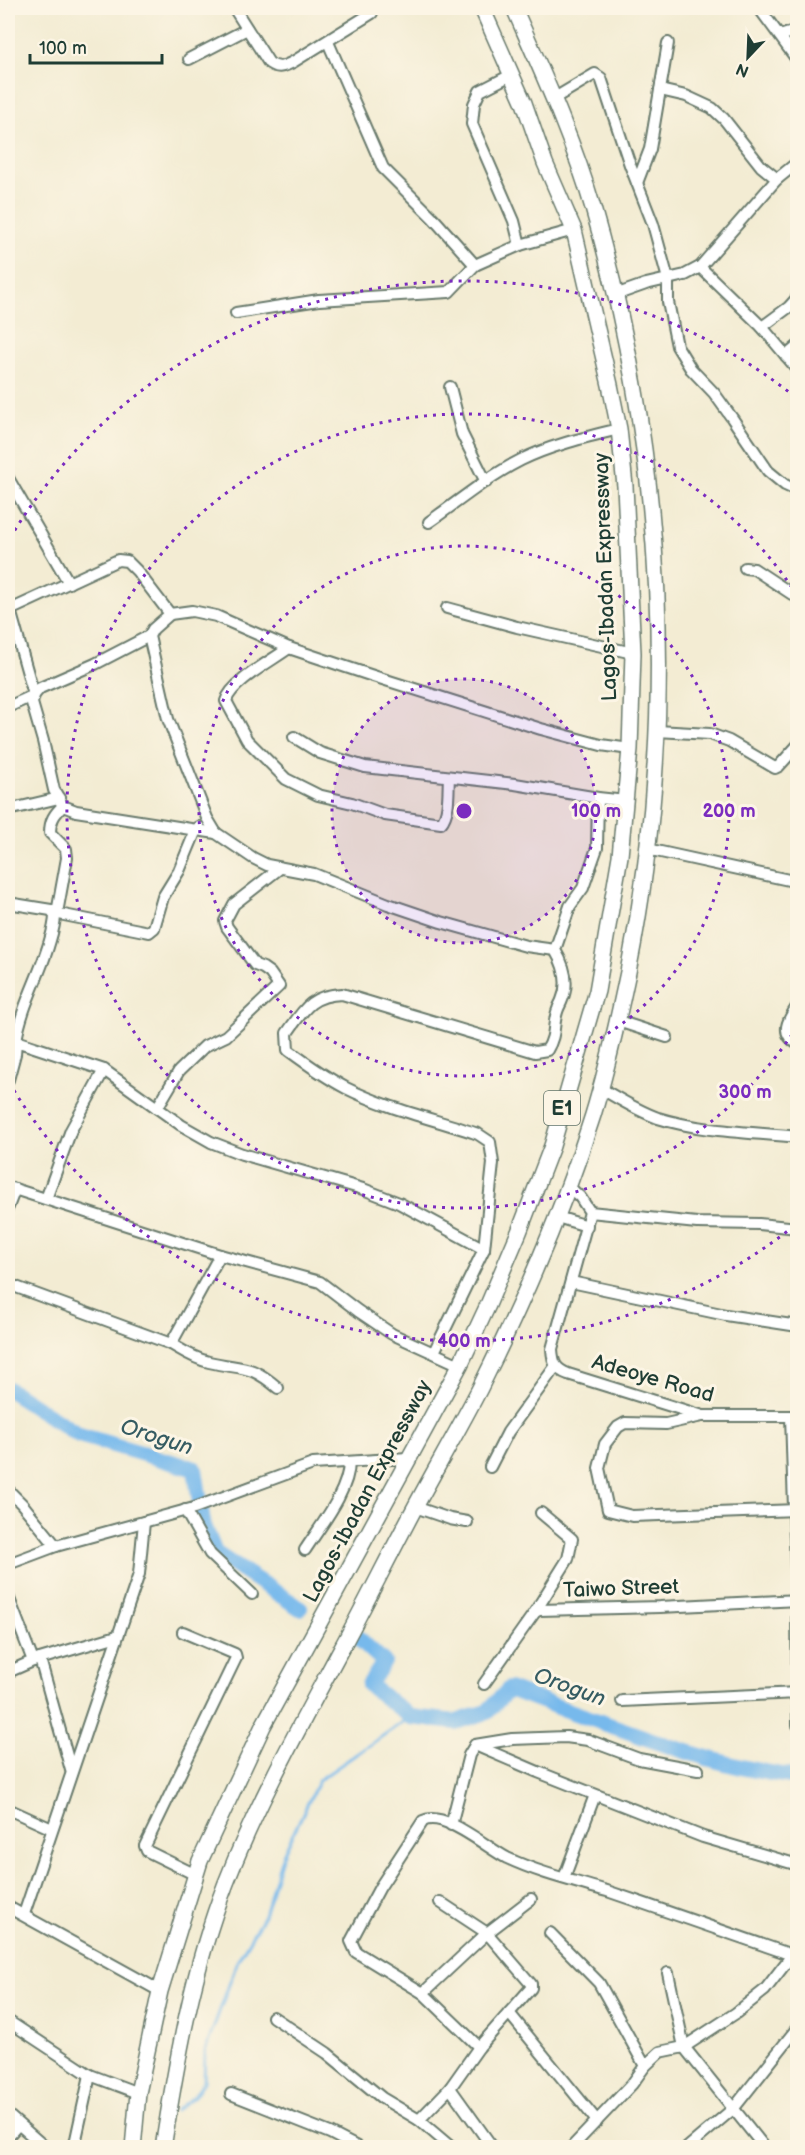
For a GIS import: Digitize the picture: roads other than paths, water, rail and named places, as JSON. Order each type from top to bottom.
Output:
[{"type":"highway","name":"Lagos-Ibadan Expressway","points":[[133,2148],[138,2093],[159,1991],[200,1861],[262,1726],[460,1365],[515,1243],[552,1146],[597,991],[621,856],[630,749],[633,653],[626,494],[619,429],[574,230],[482,8]]},
{"type":"highway","name":"Lagos-Ibadan Expressway","points":[[163,2148],[190,1995],[224,1888],[265,1792],[476,1396],[516,1314],[569,1186],[600,1088],[618,1021],[637,928],[651,821],[657,730],[660,628],[654,532],[628,348],[592,206],[570,139],[514,8]]},
{"type":"street","points":[[234,8],[269,63],[276,68],[328,42],[372,13]]},
{"type":"street","points":[[759,8],[798,61]]},
{"type":"street","points":[[189,59],[247,29]]},
{"type":"street","points":[[780,36],[798,30]]},
{"type":"street","points":[[328,42],[383,168],[433,218],[475,265]]},
{"type":"street","points":[[637,183],[650,149],[668,43]]},
{"type":"street","points":[[553,99],[595,74],[601,78],[653,224],[668,279],[668,302],[677,346],[691,369],[714,393],[768,471],[784,485],[798,491]]},
{"type":"street","points":[[511,75],[480,91],[474,104],[472,124],[513,221],[520,245]]},
{"type":"street","points":[[660,90],[686,96],[712,108],[724,119],[761,166],[777,179]]},
{"type":"street","points":[[615,295],[646,284],[685,275],[700,267],[777,179],[798,162]]},
{"type":"street","points":[[236,313],[318,300],[449,292],[475,265],[520,245],[574,230]]},
{"type":"street","points":[[700,267],[762,327],[798,370]]},
{"type":"street","points":[[762,327],[789,307],[798,297]]},
{"type":"street","points":[[786,356],[798,346]]},
{"type":"street","points":[[450,387],[462,434],[486,482]]},
{"type":"street","points":[[429,522],[522,460],[580,439],[619,429]]},
{"type":"street","points":[[8,478],[69,583]]},
{"type":"street","points":[[61,802],[54,790],[32,703],[34,695],[9,611],[118,560],[127,561],[137,571],[170,614]]},
{"type":"street","points":[[745,568],[754,569],[798,598]]},
{"type":"street","points":[[447,608],[517,627],[633,653]]},
{"type":"street","points":[[8,707],[34,695],[40,688],[95,664],[149,636],[153,628],[170,614],[192,611],[216,616],[290,648],[541,729],[601,745],[630,749]]},
{"type":"street","points":[[149,636],[168,719],[207,818],[216,833],[267,865],[314,874],[388,904],[441,922],[526,946],[555,950]]},
{"type":"street","points":[[290,648],[234,687],[228,693],[226,701],[247,740],[286,778],[318,795],[352,803],[385,815],[441,823],[446,813],[448,777]]},
{"type":"street","points":[[657,730],[710,734],[729,741],[775,768],[798,745]]},
{"type":"street","points":[[294,737],[320,753],[365,767],[515,784],[626,801]]},
{"type":"street","points":[[434,1352],[484,1249],[493,1163],[490,1143],[478,1134],[387,1105],[347,1088],[317,1071],[288,1050],[287,1033],[312,1002],[327,995],[342,994],[535,1052],[547,1050],[554,1039],[558,1009],[565,993],[567,980],[563,964],[555,950],[570,906],[583,888],[597,848],[598,798]]},
{"type":"street","points":[[8,1080],[15,1054],[20,1018],[40,972],[55,921],[67,858],[66,849],[50,833],[50,825],[61,802]]},
{"type":"street","points":[[8,810],[61,802],[86,813],[216,833]]},
{"type":"street","points":[[8,903],[149,932],[154,928],[163,897],[179,871],[196,830],[207,818]]},
{"type":"street","points":[[647,849],[798,882]]},
{"type":"street","points":[[158,1108],[179,1071],[205,1046],[226,1036],[279,986],[270,973],[255,966],[225,921],[234,904],[280,868]]},
{"type":"street","points":[[798,1005],[790,1016],[787,1030],[790,1040],[798,1044]]},
{"type":"street","points":[[618,1021],[667,1037]]},
{"type":"street","points":[[16,1041],[104,1070],[181,1125],[211,1142],[242,1154],[372,1192],[399,1203],[484,1249]]},
{"type":"street","points":[[46,1199],[71,1130],[104,1070]]},
{"type":"street","points":[[600,1088],[638,1110],[677,1123],[716,1130],[798,1137]]},
{"type":"street","points":[[490,1467],[508,1432],[555,1367],[552,1360],[552,1349],[590,1212],[569,1186]]},
{"type":"street","points":[[8,1207],[11,1188],[220,1255],[320,1282],[392,1334],[460,1365]]},
{"type":"street","points":[[590,1212],[798,1228]]},
{"type":"street","points":[[557,1217],[587,1226]]},
{"type":"street","points":[[171,1344],[220,1255]]},
{"type":"street","points":[[571,1282],[726,1315],[798,1326]]},
{"type":"street","points":[[8,1284],[171,1344],[195,1358],[254,1370],[278,1388]]},
{"type":"street","name":"Adeoye Road","points":[[555,1367],[568,1374],[703,1416],[794,1416]]},
{"type":"street","points":[[703,1416],[680,1423],[625,1423],[618,1427],[605,1444],[598,1468],[608,1510],[632,1516],[795,1510]]},
{"type":"street","points":[[794,1416],[798,1725]]},
{"type":"street","points":[[8,1564],[56,1546],[189,1509],[313,1464],[408,1458]]},
{"type":"street","points":[[305,1550],[343,1489],[349,1472],[349,1462]]},
{"type":"street","points":[[8,1490],[56,1546]]},
{"type":"street","points":[[415,1507],[450,1519],[467,1522]]},
{"type":"street","points":[[189,1509],[210,1554],[252,1594]]},
{"type":"street","points":[[535,1612],[568,1559],[572,1539],[541,1513]]},
{"type":"street","points":[[24,1914],[139,1574],[144,1522]]},
{"type":"street","points":[[8,1596],[36,1660],[72,1770]]},
{"type":"street","name":"Taiwo Street","points":[[484,1684],[535,1612],[797,1600]]},
{"type":"street","points":[[183,1632],[226,1649],[235,1654],[236,1658],[145,1846],[147,1851],[196,1875]]},
{"type":"street","points":[[8,1672],[36,1660],[117,1636]]},
{"type":"street","points":[[622,1701],[797,1693]]},
{"type":"street","points":[[451,1825],[469,1755],[475,1745],[512,1739],[566,1737],[588,1740],[639,1759],[698,1770]]},
{"type":"street","points":[[475,1745],[703,1837],[798,1865]]},
{"type":"street","points":[[564,1878],[596,1795]]},
{"type":"street","points":[[8,1809],[52,1829]]},
{"type":"street","points":[[479,2047],[423,1993],[356,1952],[351,1941],[380,1887],[423,1821],[429,1818],[451,1825],[504,1857],[534,1870],[795,1951],[765,1990],[736,2013],[684,2048],[660,2052],[572,2148]]},
{"type":"street","points":[[423,1993],[488,1933],[531,1899]]},
{"type":"street","points":[[420,2120],[450,2088],[479,2047],[528,1992],[531,1984],[488,1933],[440,1902]]},
{"type":"street","points":[[8,1907],[159,1991]]},
{"type":"street","points":[[550,1933],[599,1983],[645,2066]]},
{"type":"street","points":[[668,1973],[684,2048],[765,2148]]},
{"type":"street","points":[[509,2013],[597,2121]]},
{"type":"street","points":[[273,2017],[327,2053],[382,2098],[420,2120],[452,2148]]},
{"type":"street","points":[[8,2021],[90,2075],[138,2093]]},
{"type":"street","points":[[687,2148],[734,2108],[798,2027]]},
{"type":"street","points":[[74,2148],[90,2075]]},
{"type":"street","points":[[450,2088],[493,2148]]},
{"type":"street","points":[[231,2094],[330,2133],[359,2148]]},
{"type":"street","points":[[8,2115],[46,2148]]},
{"type":"street","points":[[8,2136],[18,2125]]},
{"type":"street","points":[[480,2148],[482,2131]]},
{"type":"waterway","name":"Orogun","points":[[8,1389],[79,1435],[195,1469],[203,1523],[215,1553],[300,1608]]},
{"type":"waterway","name":"Orogun","points":[[357,1637],[384,1662],[369,1685],[410,1717],[456,1722],[487,1712],[509,1689],[708,1758],[752,1770],[798,1777]]},
{"type":"waterway","points":[[175,2111],[194,2096],[204,2082],[205,2051],[238,1960],[264,1915],[282,1857],[319,1780],[410,1717]]}]
